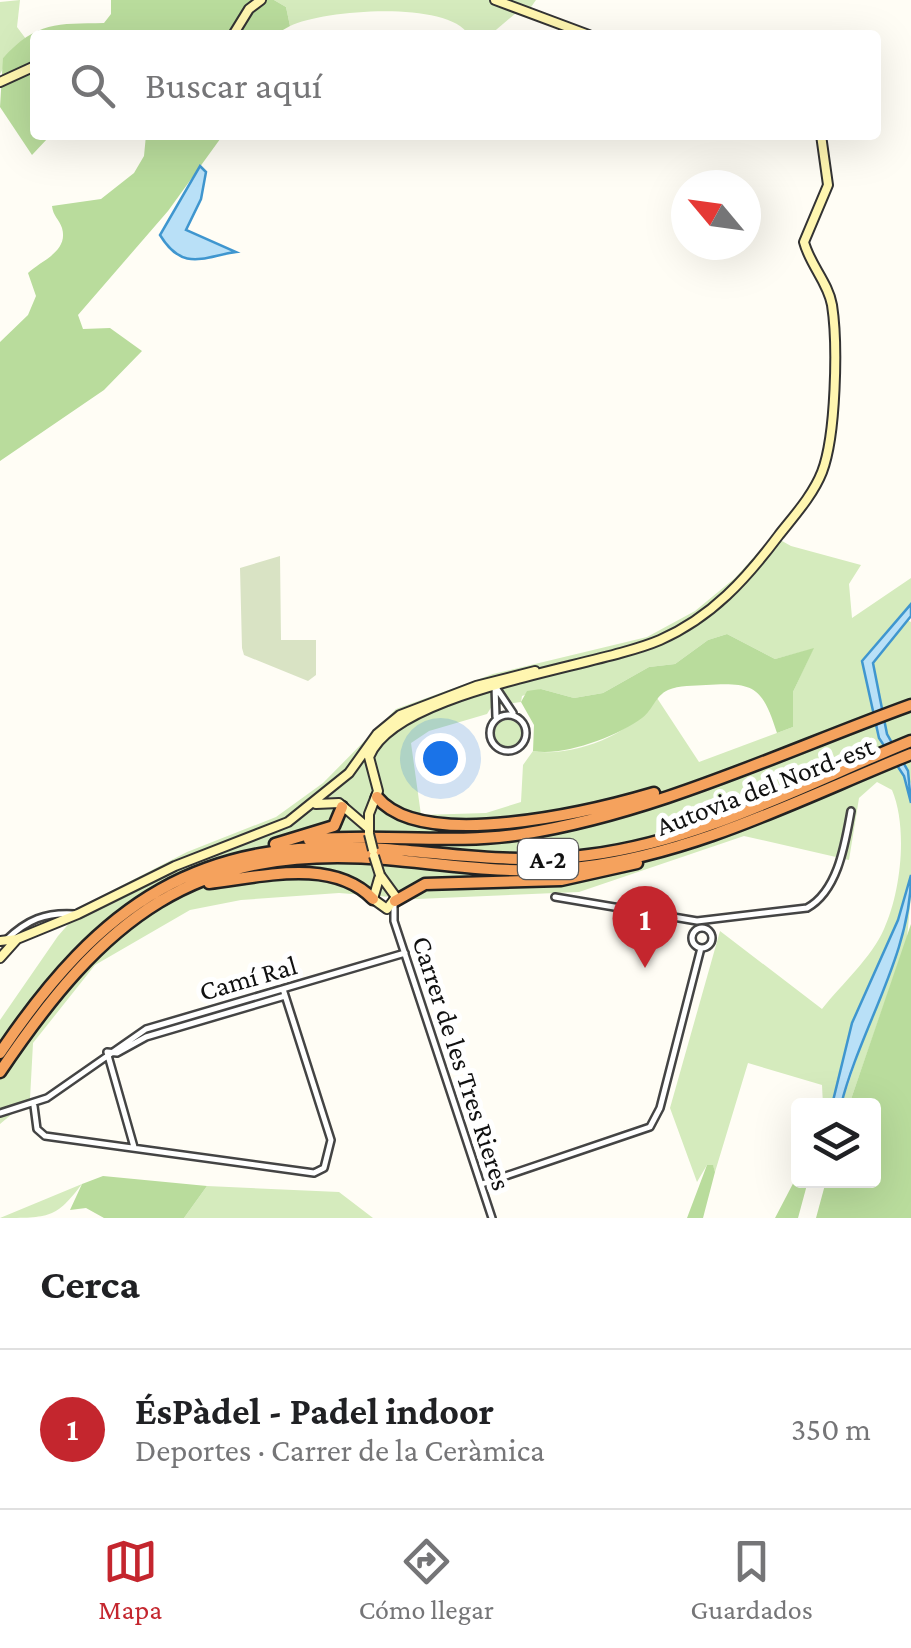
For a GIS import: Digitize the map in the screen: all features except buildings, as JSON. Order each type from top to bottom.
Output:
[{"type":"highway","points":[[280,848],[332,838],[485,838],[560,827],[650,801],[911,705]]},
{"type":"highway","name":"Autovia del Nord-est","points":[[0,1072],[44,1007],[89,955],[146,910],[224,872],[306,857],[388,860],[516,873],[600,865],[686,845],[911,741]]},
{"type":"highway","name":"Autovia del Nord-est","points":[[0,1053],[53,978],[119,916],[182,878],[265,850],[370,848],[522,862],[585,856],[672,836],[911,754]]},
{"type":"highway","points":[[374,802],[392,812],[427,822],[537,818],[634,798],[770,756]]},
{"type":"highway","points":[[265,850],[334,826],[344,807]]},
{"type":"highway","points":[[395,902],[425,884],[560,880],[616,870],[686,845]]},
{"type":"highway","points":[[203,882],[268,874],[332,876],[375,894]]},
{"type":"main road","points":[[236,30],[243,16],[261,0]]},
{"type":"main road","points":[[495,0],[576,30]]},
{"type":"main road","points":[[0,82],[30,68]]},
{"type":"main road","points":[[3,940],[17,939],[78,914],[175,866],[288,822],[349,773],[377,734],[400,715],[478,688],[659,640],[714,608],[760,560],[820,477],[827,444],[832,311],[804,242],[828,185],[822,140]]},
{"type":"main road","points":[[380,875],[375,894],[383,909],[395,902],[380,875],[368,831],[374,802],[370,753],[394,726],[478,688],[494,691],[510,679]]},
{"type":"main road","points":[[349,773],[358,771],[372,778]]},
{"type":"main road","points":[[339,781],[344,807]]},
{"type":"main road","points":[[310,806],[327,800],[344,807],[368,831]]},
{"type":"main road","points":[[344,807],[374,802]]},
{"type":"main road","points":[[375,894],[390,888]]},
{"type":"main road","points":[[0,958],[17,939]]},
{"type":"street","points":[[502,694],[510,679]]},
{"type":"street","points":[[494,691],[502,694],[523,722],[525,738],[508,751],[496,747],[490,737],[496,718],[494,691]]},
{"type":"street","points":[[496,718],[514,715]]},
{"type":"street","points":[[554,898],[690,920],[812,906],[844,853],[850,812]]},
{"type":"street","name":"Carrer de les Tres Rieres","points":[[395,902],[394,921],[404,954],[492,1218]]},
{"type":"street","name":"Carrer de les Tres Rieres","points":[[383,909],[394,921]]},
{"type":"street","points":[[3,940],[22,922],[55,913],[78,914]]},
{"type":"street","points":[[482,1184],[650,1127],[660,1108],[701,948],[712,939],[703,928],[692,936],[701,948]]},
{"type":"street","name":"Camí Ral","points":[[0,1113],[34,1106],[107,1052],[146,1029],[404,954]]},
{"type":"street","points":[[34,1106],[40,1134],[298,1174],[324,1168],[331,1140],[284,992]]},
{"type":"street","points":[[107,1052],[134,1148]]},
{"type":"green space","points":[[20,0],[17,27],[26,39],[3,58],[6,63],[0,74],[0,2]]},
{"type":"green space","points":[[111,0],[274,0],[286,7],[290,26],[283,30],[41,30],[104,23],[111,14]]},
{"type":"green space","points":[[274,0],[536,0],[524,17],[516,13],[496,30],[463,30],[437,17],[384,11],[329,16],[290,26],[286,7]]},
{"type":"green space","points":[[30,35],[30,140],[46,140],[32,155],[0,107],[3,58]]},
{"type":"green space","points":[[146,140],[219,140],[168,211],[78,315],[83,329],[110,328],[142,351],[104,390],[0,461],[0,342],[28,315],[36,296],[28,273],[61,243],[62,228],[52,206],[101,199],[134,173],[144,156]]},
{"type":"green space","points":[[773,536],[791,546],[861,565],[849,584],[852,618],[911,578],[911,604],[862,661],[879,738],[904,776],[911,803],[911,877],[898,920],[852,1023],[834,1098],[823,1098],[822,1085],[748,1063],[715,1172],[713,1166],[707,1165],[697,1182],[670,1108],[720,931],[822,1009],[879,939],[895,897],[901,841],[892,790],[877,782],[859,798],[849,860],[744,836],[579,892],[417,899],[339,893],[241,900],[190,910],[95,965],[33,1043],[30,1099],[0,1124],[0,1020],[58,936],[86,904],[187,852],[276,817],[323,783],[396,709],[493,674],[647,637],[695,611],[735,578]],"holes":[[[727,634],[775,659],[813,649],[793,692],[793,727],[699,762],[657,698],[634,722],[602,740],[567,751],[533,751],[523,765],[521,802],[486,813],[421,815],[411,743],[429,731],[487,714],[492,706],[521,702],[522,696],[541,689],[574,698],[603,693],[649,667],[675,664],[708,640]]]},
{"type":"green space","points":[[280,556],[281,640],[316,640],[316,675],[308,681],[244,655],[242,648],[240,568]]},
{"type":"green space","points":[[907,620],[911,622],[911,784],[887,734],[873,663]]},
{"type":"green space","points":[[727,634],[775,659],[814,648],[793,692],[793,727],[777,733],[761,697],[746,687],[687,686],[664,693],[642,718],[605,738],[559,751],[533,751],[534,725],[521,702],[527,691],[541,689],[574,698],[603,693],[649,667],[675,664],[708,640]]},
{"type":"green space","points":[[508,720],[518,724],[522,734],[518,744],[508,748],[498,744],[494,734],[498,724]]},
{"type":"green space","points":[[911,896],[907,938],[851,1098],[844,1098]]},
{"type":"green space","points":[[911,924],[911,1218],[816,1218],[824,1188],[881,1188],[881,1098],[851,1098]]},
{"type":"green space","points":[[707,1165],[713,1165],[715,1172],[703,1218],[687,1218]]},
{"type":"green space","points":[[103,1176],[207,1186],[184,1218],[104,1218],[86,1208],[70,1210],[82,1184]]},
{"type":"green space","points":[[82,1184],[50,1214],[0,1218]]},
{"type":"green space","points":[[207,1186],[339,1192],[373,1218],[184,1218]]},
{"type":"green space","points":[[791,1187],[806,1188],[798,1218],[775,1218]]},
{"type":"water","points":[[200,166],[206,172],[201,199],[186,230],[236,252],[186,258],[169,247],[160,235]]},
{"type":"water","points":[[911,604],[911,616],[873,663],[887,734],[908,771],[911,803],[904,776],[879,738],[862,661]]},
{"type":"water","points":[[911,875],[909,904],[894,962],[843,1098],[834,1098],[852,1023],[898,920]]},
{"type":"place","name":"ÉsPàdel - Padel indoor","points":[[645,968]]}]
